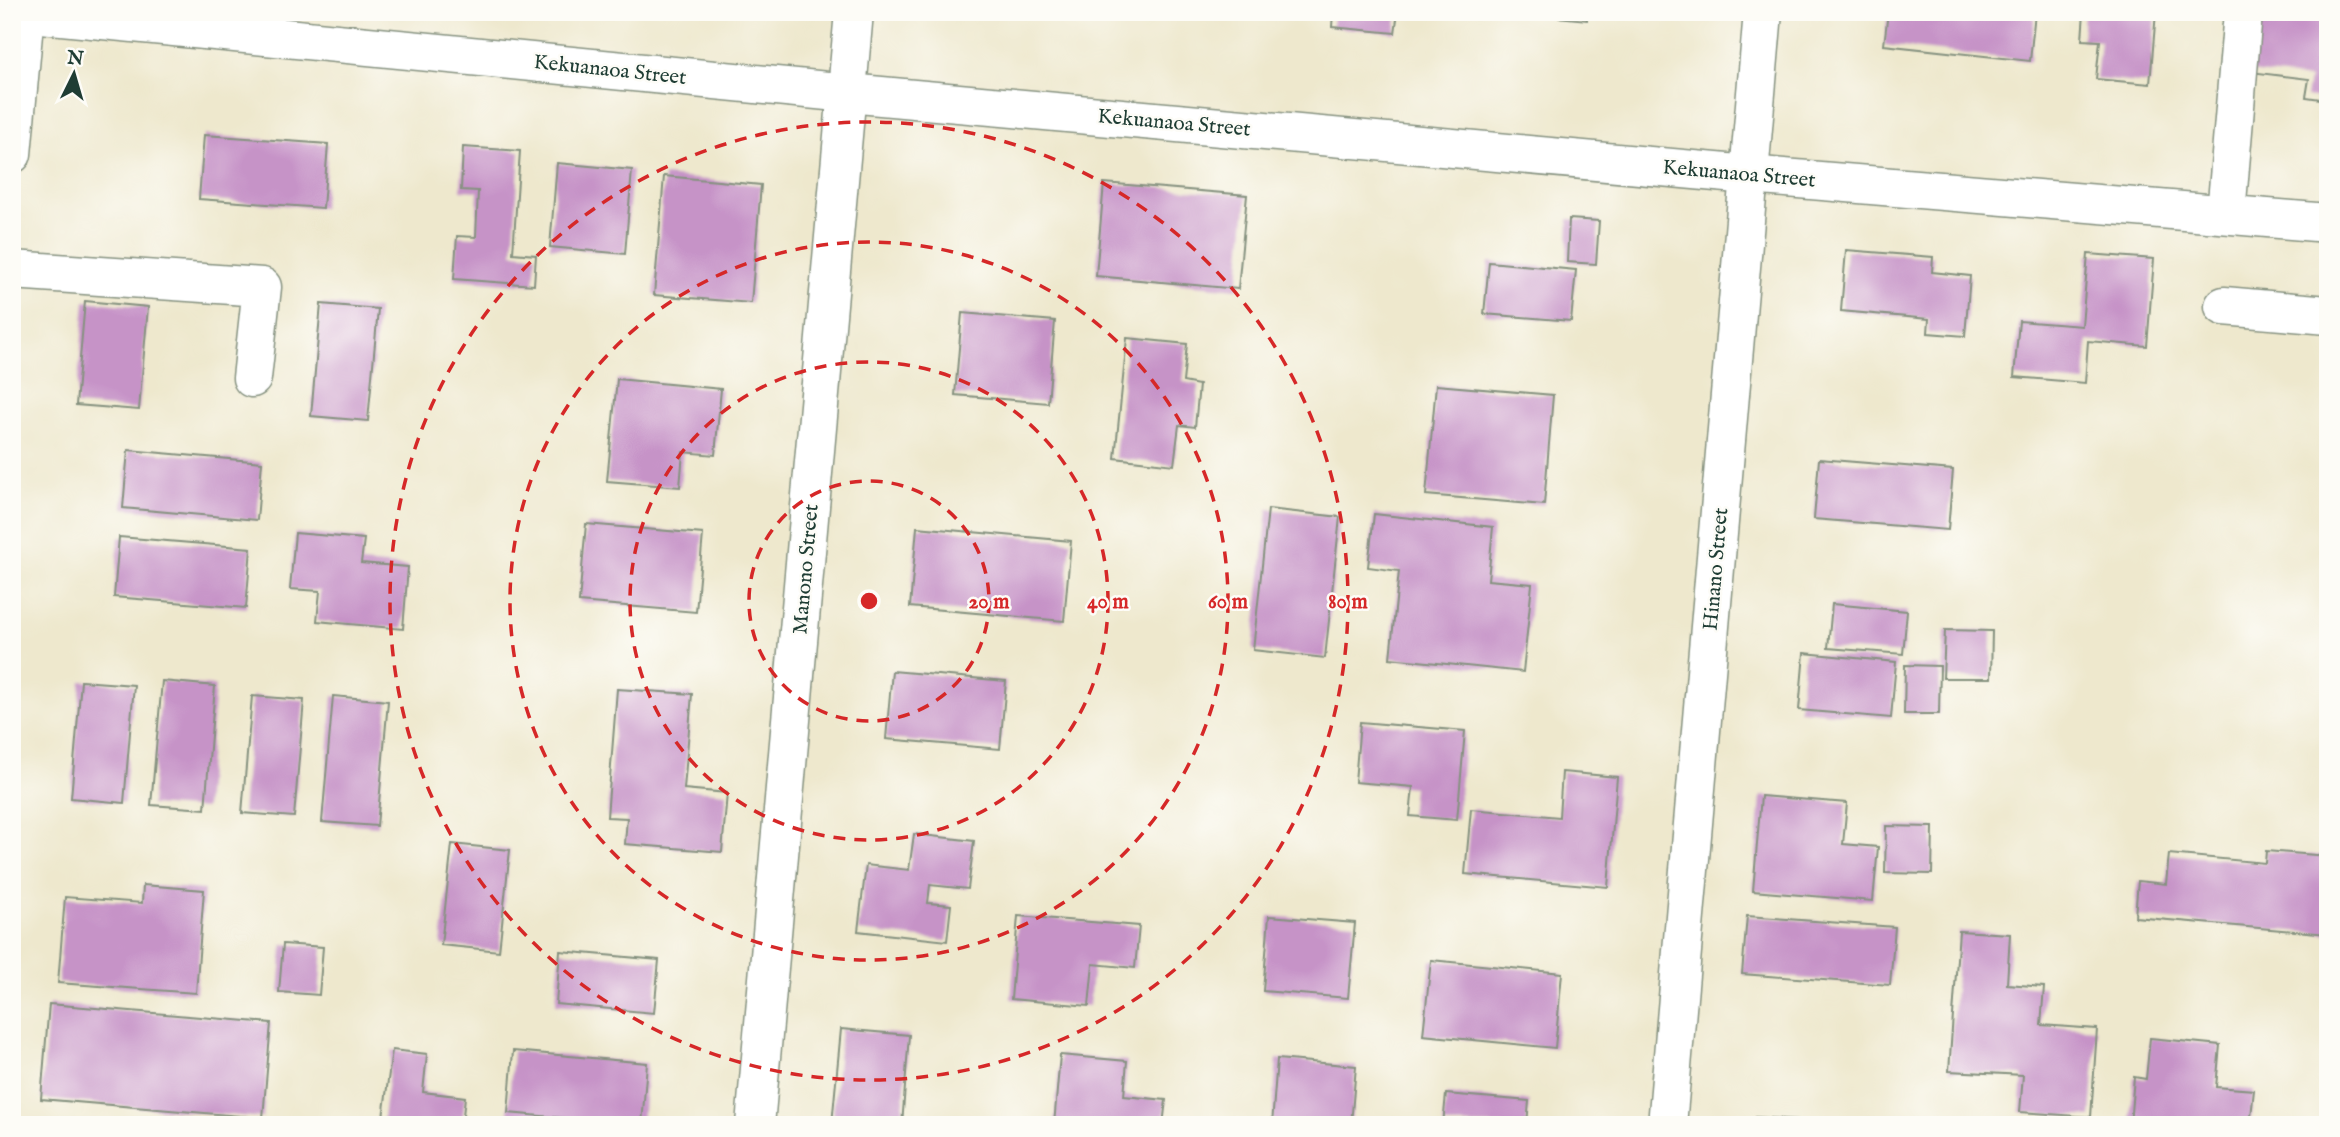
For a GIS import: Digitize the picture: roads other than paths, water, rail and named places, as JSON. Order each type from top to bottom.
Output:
[{"type":"street","name":"Kekuanaoa Street","points":[[24,12],[848,93],[1749,175],[2328,223]]},
{"type":"street","points":[[12,154],[24,12]]},
{"type":"street","name":"Manono Street","points":[[755,1125],[854,12]]},
{"type":"street","name":"Hinano Street","points":[[1667,1125],[1763,12]]},
{"type":"street","points":[[2226,214],[2243,12]]},
{"type":"street","points":[[12,270],[262,287],[252,378]]},
{"type":"street","points":[[2224,306],[2328,315]]}]
